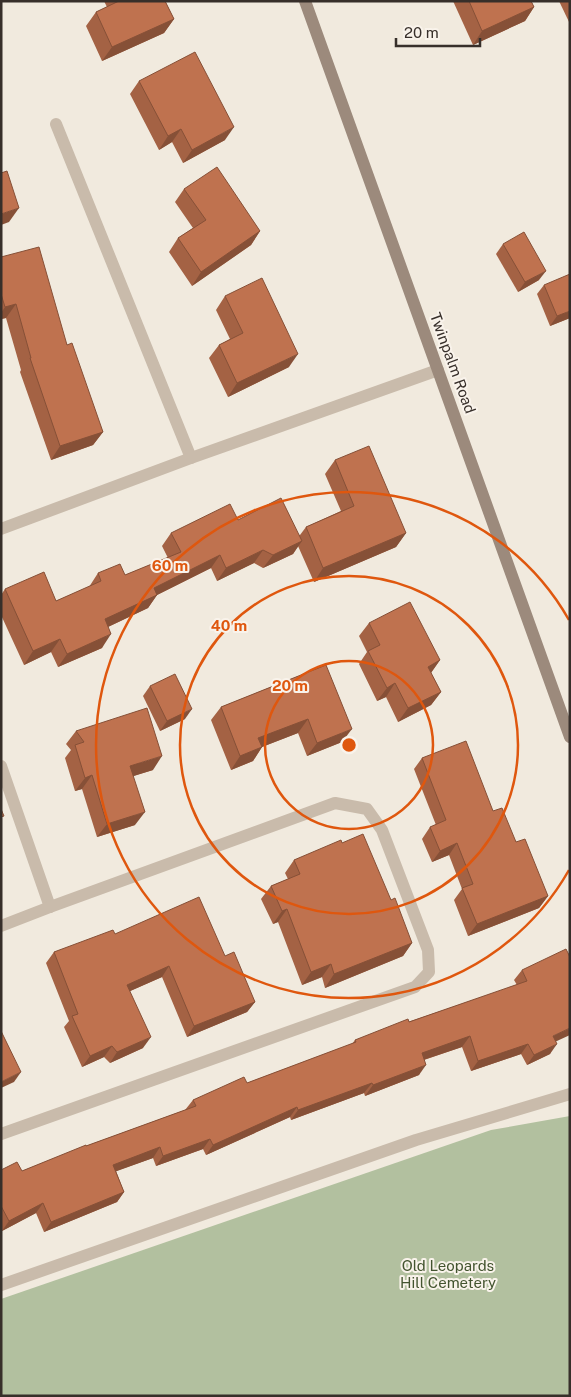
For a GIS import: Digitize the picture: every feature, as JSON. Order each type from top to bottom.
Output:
[{"type":"main road","name":"Twinpalm Road","points":[[305,1],[570,737]]},
{"type":"street","points":[[56,124],[191,458]]},
{"type":"street","points":[[1,529],[191,458],[438,370]]},
{"type":"street","points":[[1,766],[50,906]]},
{"type":"street","points":[[1,926],[50,906],[335,803],[368,809],[382,830],[428,950],[429,972],[415,987],[1,1134]]},
{"type":"street","points":[[1,1284],[416,1140],[570,1094]]},
{"type":"green space","name":"Old Leopards Hill Cemetery","points":[[570,1116],[570,1396],[1,1396],[1,1299],[491,1130]]},
{"type":"building","points":[[119,1],[165,1],[174,19],[112,47],[96,12]]},
{"type":"building","points":[[469,1],[531,1],[534,7],[482,31]]},
{"type":"building","points":[[195,52],[234,127],[192,150],[181,129],[168,136],[139,81]]},
{"type":"building","points":[[217,167],[260,231],[201,272],[178,238],[206,220],[184,189]]},
{"type":"building","points":[[7,171],[19,208],[1,214],[1,173]]},
{"type":"building","points":[[524,232],[546,271],[525,282],[503,244]]},
{"type":"building","points":[[39,247],[67,345],[72,343],[103,432],[60,446],[30,358],[16,304],[5,307],[1,294],[1,257]]},
{"type":"building","points":[[570,274],[570,311],[557,316],[544,285]]},
{"type":"building","points":[[262,278],[298,354],[237,383],[219,345],[243,333],[225,296]]},
{"type":"building","points":[[369,446],[406,533],[323,568],[306,527],[354,506],[335,460]]},
{"type":"building","points":[[281,498],[302,541],[273,555],[263,550],[226,568],[220,555],[154,588],[157,595],[105,619],[111,634],[67,654],[60,639],[33,651],[5,589],[44,572],[56,601],[101,581],[98,573],[120,564],[125,575],[181,552],[171,533],[230,504],[238,520]]},
{"type":"building","points":[[410,602],[440,660],[428,667],[441,692],[408,708],[395,683],[387,688],[368,651],[380,645],[369,623]]},
{"type":"building","points":[[326,665],[352,729],[317,743],[308,719],[258,738],[262,747],[240,756],[221,707]]},
{"type":"building","points":[[175,674],[192,709],[167,721],[150,686]]},
{"type":"building","points":[[147,708],[162,756],[130,766],[145,812],[107,824],[92,775],[85,778],[75,745],[84,742],[76,731]]},
{"type":"building","points":[[466,741],[493,811],[502,808],[516,842],[525,839],[548,896],[477,924],[462,888],[473,884],[457,843],[440,851],[430,827],[446,820],[422,758]]},
{"type":"building","points":[[363,834],[391,900],[395,898],[412,943],[334,974],[331,964],[311,972],[287,909],[282,911],[271,886],[300,874],[294,860],[341,840],[342,843]]},
{"type":"building","points":[[199,897],[225,956],[234,952],[255,1002],[194,1026],[169,966],[127,985],[151,1037],[117,1052],[112,1046],[90,1056],[72,1016],[78,1014],[54,952],[113,930],[115,934]]},
{"type":"building","points":[[566,949],[570,957],[570,1028],[553,1036],[557,1044],[534,1055],[528,1044],[478,1061],[470,1036],[422,1053],[426,1065],[298,1110],[297,1107],[213,1145],[210,1139],[163,1156],[160,1147],[113,1165],[124,1192],[51,1222],[43,1203],[9,1221],[1,1206],[1,1170],[17,1162],[22,1171],[86,1145],[196,1106],[193,1100],[244,1077],[247,1083],[356,1042],[355,1040],[408,1019],[409,1022],[527,981],[522,970]]},
{"type":"building","points":[[1,1031],[21,1072],[1,1082]]}]
